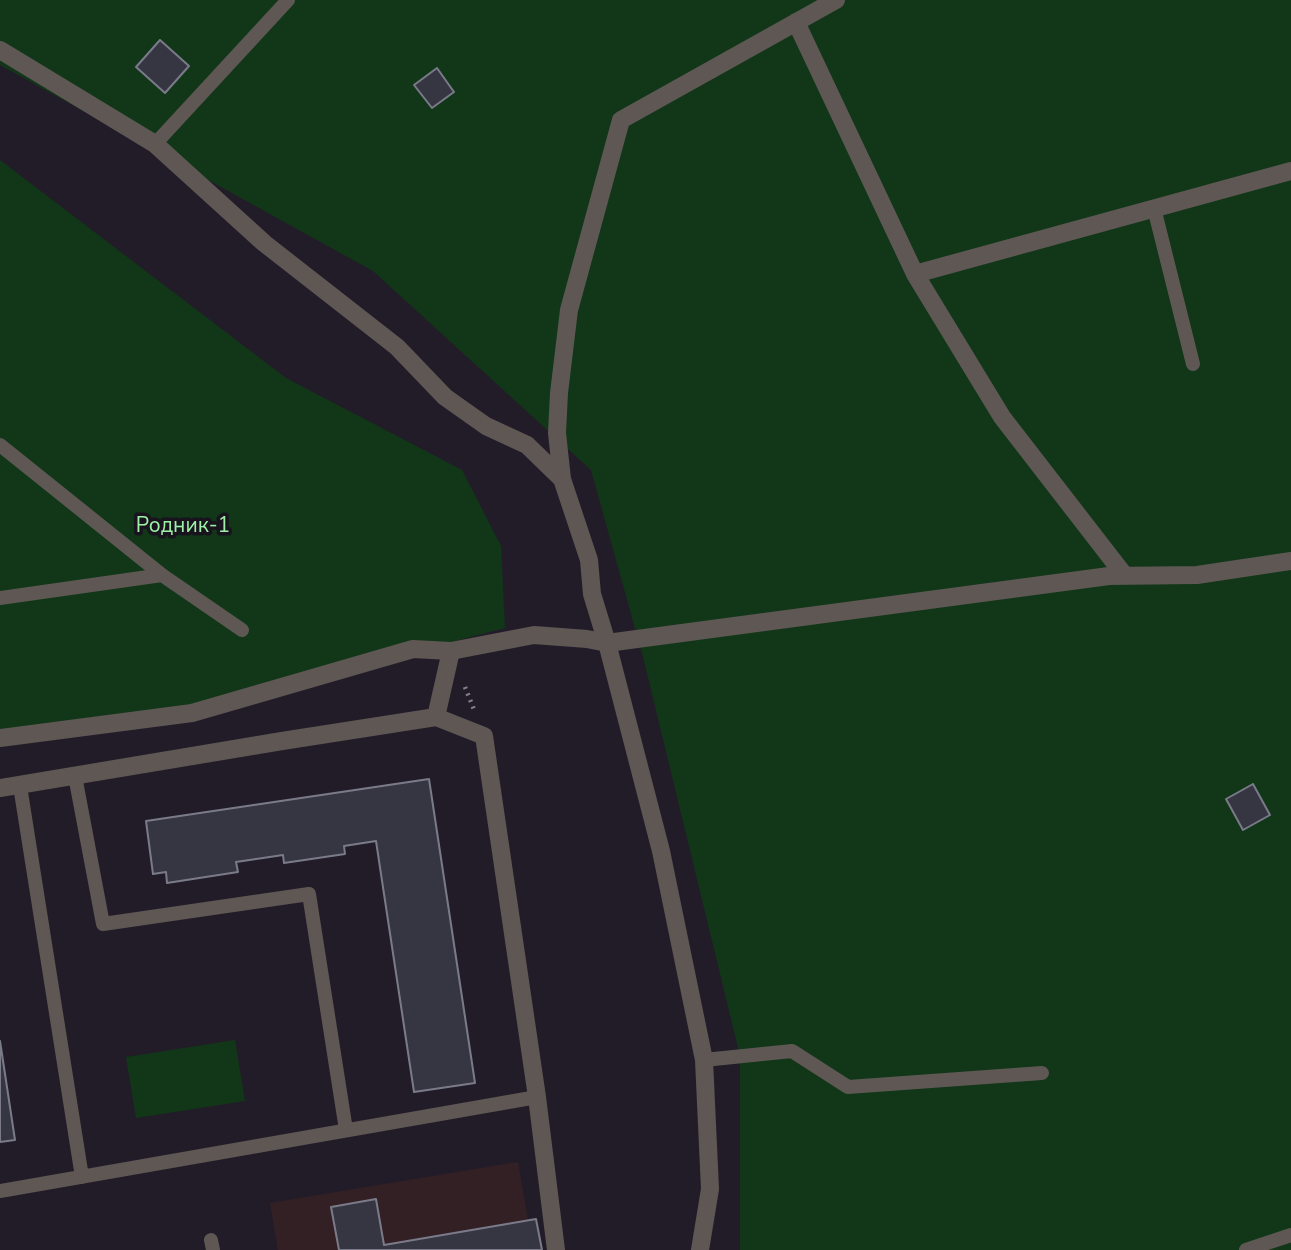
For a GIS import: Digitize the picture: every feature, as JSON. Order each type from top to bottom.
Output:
[{"type":"street","points":[[700,1250],[710,1189],[704,1060],[661,851],[592,594],[589,560],[562,479],[557,433],[559,393],[569,310],[621,120],[836,0]]},
{"type":"street","points":[[796,22],[915,274],[1002,417],[1125,576]]},
{"type":"street","points":[[0,50],[155,144],[264,243],[397,347],[445,397],[486,426],[527,446],[562,479]]},
{"type":"street","points":[[915,274],[1291,171]]},
{"type":"street","points":[[0,738],[192,713],[413,649],[451,651],[534,635],[607,643],[1109,576],[1197,575],[1291,561]]},
{"type":"street","points":[[436,717],[451,651]]},
{"type":"street","points":[[0,788],[436,717],[484,736],[537,1097],[556,1250]]},
{"type":"lane","points":[[155,144],[288,0]]},
{"type":"lane","points":[[1154,208],[1193,364]]},
{"type":"lane","points":[[0,444],[163,575],[242,630]]},
{"type":"lane","points":[[0,598],[163,575]]},
{"type":"lane","points":[[75,776],[103,924],[309,894],[346,1130]]},
{"type":"lane","points":[[20,786],[82,1177]]},
{"type":"lane","points":[[704,1060],[792,1051],[848,1087],[1042,1073]]},
{"type":"lane","points":[[0,1191],[537,1097]]},
{"type":"lane","points":[[1246,1250],[1291,1235]]},
{"type":"path","points":[[464,685],[484,736]]},
{"type":"shaded area","points":[[518,1162],[533,1250],[278,1250],[270,1203]]},
{"type":"green space","points":[[0,0],[1291,0],[1291,1250],[740,1250],[740,1056],[644,661],[591,470],[373,271],[0,65]]},
{"type":"green space","name":"Родник-1","points":[[0,160],[286,378],[462,470],[501,546],[505,628],[332,673],[133,730],[0,737]]},
{"type":"green space","points":[[235,1040],[245,1101],[136,1118],[126,1057]]},
{"type":"building","points":[[160,40],[189,66],[165,93],[136,67]]},
{"type":"building","points":[[437,68],[454,92],[432,108],[414,85]]},
{"type":"building","points":[[429,779],[475,1083],[414,1092],[376,841],[344,846],[345,854],[284,863],[283,855],[236,862],[238,872],[167,883],[166,872],[153,874],[146,821]]},
{"type":"building","points":[[1253,784],[1270,815],[1243,830],[1226,799]]},
{"type":"building","points":[[0,1041],[15,1140],[0,1142]]},
{"type":"building","points":[[376,1199],[384,1245],[536,1219],[542,1250],[339,1250],[331,1207]]}]
